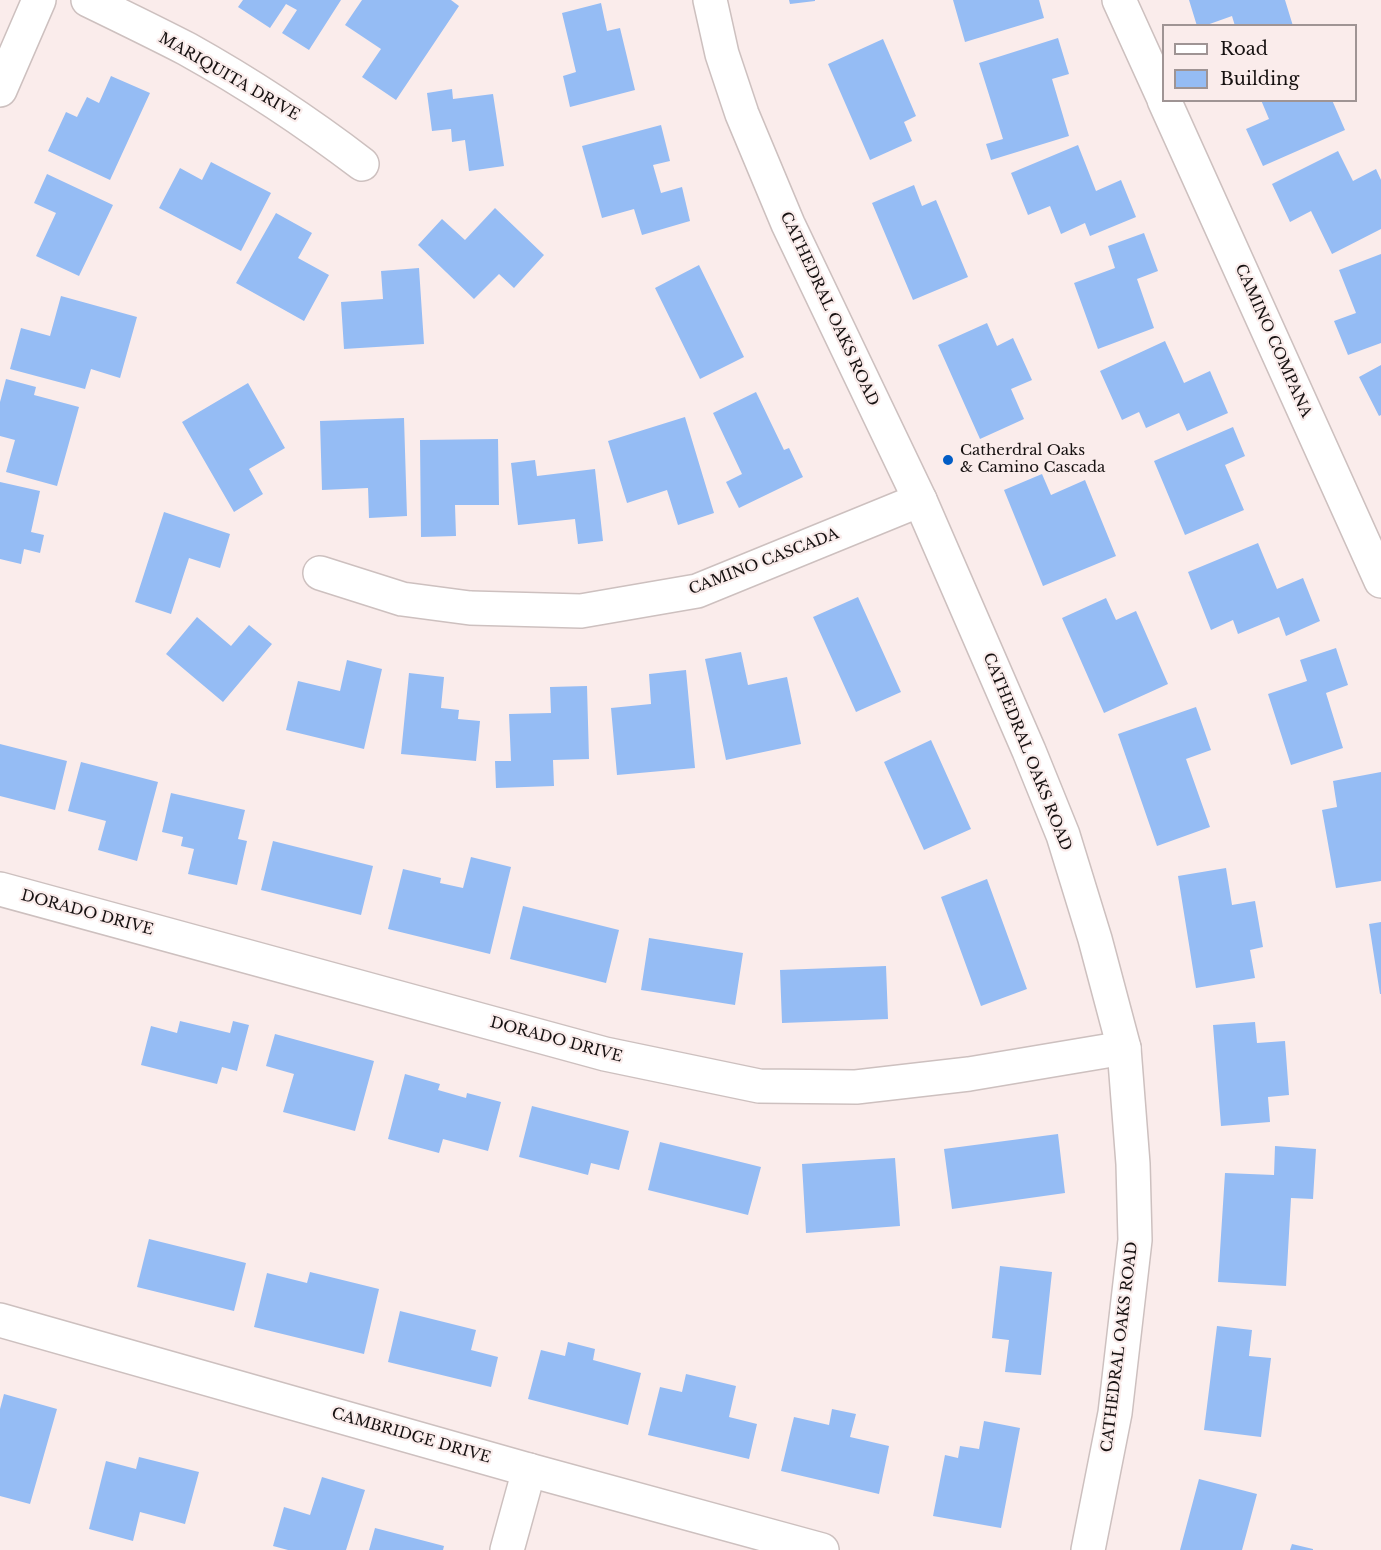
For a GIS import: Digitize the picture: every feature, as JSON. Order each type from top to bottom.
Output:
[{"type":"street","points":[[0,90],[39,0]]},
{"type":"street","name":"MARIQUITA DRIVE","points":[[88,0],[187,49],[258,91],[309,124],[362,165]]},
{"type":"street","name":"CATHEDRAL OAKS ROAD","points":[[710,0],[722,54],[735,94],[788,224],[920,500],[1063,835],[1095,939],[1124,1048],[1133,1164],[1135,1240],[1115,1413],[1088,1550]]},
{"type":"street","name":"CAMINO COMPANA","points":[[1119,0],[1162,96]]},
{"type":"street","name":"CAMINO COMPANA","points":[[1165,102],[1381,581]]},
{"type":"street","name":"CAMINO CASCADA","points":[[320,573],[402,599],[470,608],[581,611],[697,591],[920,500]]},
{"type":"street","name":"DORADO DRIVE","points":[[0,890],[605,1054],[759,1086],[856,1087],[991,1070],[1124,1048]]},
{"type":"street","name":"CAMBRIDGE DRIVE","points":[[0,1320],[529,1470],[822,1550]]},
{"type":"street","points":[[507,1550],[529,1470]]},
{"type":"building","points":[[243,0],[341,0],[309,50],[282,33],[297,10],[286,4],[270,28],[238,7]]},
{"type":"building","points":[[362,0],[451,0],[459,6],[396,100],[362,77],[381,49],[345,25]]},
{"type":"building","points":[[789,0],[815,0],[815,1],[790,4]]},
{"type":"building","points":[[953,0],[1039,0],[1044,18],[965,42]]},
{"type":"building","points":[[1189,0],[1285,0],[1292,24],[1234,24],[1232,16],[1210,24],[1196,24]]},
{"type":"building","points":[[601,3],[607,31],[620,28],[635,90],[570,107],[563,76],[576,72],[562,13]]},
{"type":"building","points":[[1058,38],[1069,74],[1052,79],[1069,136],[991,160],[986,144],[1003,139],[979,63]]},
{"type":"building","points":[[883,39],[916,116],[904,122],[912,141],[870,160],[828,64]]},
{"type":"building","points":[[111,76],[150,93],[110,180],[48,151],[66,112],[77,117],[87,97],[99,103]]},
{"type":"building","points":[[452,89],[453,99],[493,94],[504,166],[469,171],[465,140],[452,142],[451,129],[432,131],[427,93]]},
{"type":"building","points":[[1262,102],[1333,102],[1345,130],[1263,166],[1246,129],[1269,119]]},
{"type":"building","points":[[661,125],[670,161],[653,165],[661,193],[682,187],[690,221],[642,235],[634,209],[602,218],[582,146]]},
{"type":"building","points":[[1078,145],[1096,191],[1121,180],[1136,217],[1090,236],[1085,223],[1061,234],[1050,206],[1028,215],[1011,173]]},
{"type":"building","points":[[1338,151],[1353,181],[1376,169],[1381,180],[1381,229],[1332,254],[1311,211],[1290,222],[1272,184]]},
{"type":"building","points":[[211,162],[271,193],[241,251],[159,208],[180,168],[202,180]]},
{"type":"building","points":[[47,174],[113,205],[79,276],[36,256],[56,213],[34,203]]},
{"type":"building","points":[[914,185],[922,206],[936,200],[968,277],[913,300],[872,203]]},
{"type":"building","points":[[495,208],[544,255],[514,288],[499,274],[474,299],[418,245],[442,219],[465,240]]},
{"type":"building","points":[[276,213],[312,233],[298,258],[329,275],[304,321],[236,283]]},
{"type":"building","points":[[1144,233],[1158,271],[1137,279],[1154,328],[1098,349],[1074,283],[1115,268],[1108,246]]},
{"type":"building","points":[[1381,254],[1381,343],[1348,355],[1334,321],[1356,313],[1339,270]]},
{"type":"building","points":[[699,265],[744,357],[700,379],[655,288]]},
{"type":"building","points":[[419,268],[424,344],[344,349],[341,302],[383,299],[381,271]]},
{"type":"building","points":[[61,296],[137,317],[120,378],[91,369],[85,389],[10,369],[21,328],[50,336]]},
{"type":"building","points":[[987,323],[997,346],[1013,338],[1032,380],[1011,389],[1024,419],[980,439],[938,345]]},
{"type":"building","points":[[1165,341],[1184,383],[1210,371],[1228,413],[1187,431],[1179,413],[1146,428],[1139,412],[1122,420],[1100,371]]},
{"type":"building","points":[[1381,365],[1381,415],[1379,416],[1359,377]]},
{"type":"building","points":[[6,379],[36,387],[34,395],[79,407],[57,486],[6,472],[15,440],[0,436],[0,402]]},
{"type":"building","points":[[248,383],[285,448],[249,469],[263,494],[234,512],[182,422]]},
{"type":"building","points":[[756,392],[784,450],[789,448],[803,477],[739,508],[726,482],[742,474],[713,413]]},
{"type":"building","points":[[685,417],[714,513],[678,525],[667,490],[627,503],[608,441]]},
{"type":"building","points":[[404,418],[407,516],[369,518],[368,488],[322,490],[320,421]]},
{"type":"building","points":[[1233,427],[1245,456],[1225,465],[1244,510],[1185,535],[1154,461]]},
{"type":"building","points":[[498,439],[499,505],[455,505],[456,536],[421,537],[420,440]]},
{"type":"building","points":[[535,460],[537,476],[595,469],[603,541],[578,544],[575,519],[518,525],[511,463]]},
{"type":"building","points":[[1042,474],[1051,495],[1085,480],[1116,556],[1043,586],[1004,490]]},
{"type":"building","points":[[0,482],[40,491],[31,532],[44,535],[40,553],[24,549],[21,564],[0,559]]},
{"type":"building","points":[[164,512],[230,534],[220,568],[189,558],[171,614],[135,602]]},
{"type":"building","points":[[1258,543],[1277,589],[1303,578],[1320,621],[1286,636],[1279,617],[1238,634],[1233,620],[1211,630],[1188,572]]},
{"type":"building","points":[[858,597],[901,692],[856,712],[813,617]]},
{"type":"building","points":[[1106,598],[1116,620],[1136,611],[1168,684],[1104,713],[1062,618]]},
{"type":"building","points":[[197,617],[231,646],[249,625],[272,644],[223,702],[166,654]]},
{"type":"building","points":[[1336,648],[1348,685],[1326,693],[1343,748],[1291,765],[1268,694],[1307,681],[1300,660]]},
{"type":"building","points":[[741,652],[748,685],[787,677],[801,744],[726,760],[705,659]]},
{"type":"building","points":[[347,660],[382,669],[364,749],[286,730],[298,681],[340,691]]},
{"type":"building","points":[[686,670],[695,768],[617,775],[611,708],[651,704],[649,674]]},
{"type":"building","points":[[409,673],[444,677],[441,708],[459,710],[458,719],[480,721],[476,761],[401,754]]},
{"type":"building","points":[[587,686],[589,759],[553,760],[554,786],[496,788],[495,761],[511,761],[509,714],[551,713],[550,687]]},
{"type":"building","points":[[1196,707],[1211,750],[1186,759],[1210,827],[1157,846],[1118,734]]},
{"type":"building","points":[[931,740],[971,829],[924,850],[884,762]]},
{"type":"building","points":[[0,744],[67,761],[55,810],[0,796]]},
{"type":"building","points":[[81,762],[158,782],[137,861],[98,850],[106,821],[68,811]]},
{"type":"building","points":[[1381,772],[1381,881],[1336,888],[1322,810],[1337,807],[1333,781]]},
{"type":"building","points":[[171,793],[245,810],[238,839],[247,841],[237,885],[188,874],[194,849],[181,846],[183,837],[162,832]]},
{"type":"building","points":[[273,841],[373,866],[361,915],[261,890]]},
{"type":"building","points":[[471,857],[511,867],[490,954],[388,929],[403,869],[441,878],[440,883],[463,888]]},
{"type":"building","points":[[1226,868],[1232,905],[1255,901],[1263,947],[1250,950],[1255,978],[1196,988],[1178,876]]},
{"type":"building","points":[[987,879],[1027,989],[981,1006],[941,897]]},
{"type":"building","points":[[523,906],[619,930],[606,983],[510,959]]},
{"type":"building","points":[[1381,922],[1381,994],[1380,994],[1369,924]]},
{"type":"building","points":[[649,938],[743,953],[735,1005],[641,990]]},
{"type":"building","points":[[886,966],[888,1019],[782,1023],[780,970]]},
{"type":"building","points":[[180,1021],[230,1033],[233,1021],[249,1025],[237,1071],[222,1067],[217,1084],[141,1065],[151,1026],[177,1033]]},
{"type":"building","points":[[1255,1022],[1257,1043],[1285,1041],[1289,1095],[1268,1097],[1270,1122],[1221,1126],[1213,1025]]},
{"type":"building","points":[[275,1034],[374,1061],[355,1131],[283,1112],[294,1074],[266,1066]]},
{"type":"building","points":[[405,1074],[440,1084],[438,1090],[466,1098],[467,1093],[501,1102],[488,1151],[443,1139],[439,1153],[388,1139]]},
{"type":"building","points":[[532,1106],[629,1131],[619,1170],[591,1163],[588,1175],[519,1157]]},
{"type":"building","points":[[1058,1134],[1065,1193],[952,1209],[944,1149]]},
{"type":"building","points":[[660,1142],[761,1167],[748,1215],[648,1190]]},
{"type":"building","points":[[1275,1146],[1316,1149],[1313,1199],[1291,1198],[1286,1286],[1218,1282],[1225,1173],[1274,1175]]},
{"type":"building","points":[[895,1158],[900,1226],[806,1233],[802,1164]]},
{"type":"building","points":[[149,1239],[246,1263],[234,1311],[137,1287]]},
{"type":"building","points":[[1000,1266],[1052,1272],[1041,1375],[1005,1372],[1009,1340],[992,1338]]},
{"type":"building","points":[[310,1272],[379,1289],[364,1354],[254,1327],[267,1273],[307,1283]]},
{"type":"building","points":[[400,1311],[476,1330],[471,1350],[498,1357],[491,1387],[388,1362]]},
{"type":"building","points":[[1217,1326],[1252,1330],[1249,1356],[1271,1358],[1261,1437],[1204,1430]]},
{"type":"building","points":[[568,1342],[595,1349],[593,1360],[641,1373],[628,1425],[528,1399],[541,1350],[565,1356]]},
{"type":"building","points":[[686,1374],[736,1386],[729,1417],[757,1424],[749,1459],[648,1435],[660,1387],[682,1392]]},
{"type":"building","points":[[4,1394],[57,1409],[30,1504],[0,1496],[0,1409]]},
{"type":"building","points":[[832,1409],[856,1414],[850,1437],[889,1446],[879,1494],[781,1471],[794,1417],[829,1425]]},
{"type":"building","points":[[984,1421],[1020,1428],[1001,1528],[933,1516],[945,1455],[958,1458],[960,1446],[979,1449]]},
{"type":"building","points":[[139,1457],[199,1472],[185,1524],[140,1512],[133,1541],[89,1529],[106,1461],[136,1469]]},
{"type":"building","points":[[322,1477],[365,1490],[346,1550],[288,1550],[273,1546],[284,1507],[310,1515]]},
{"type":"building","points":[[1199,1479],[1257,1494],[1242,1550],[1180,1550]]},
{"type":"building","points":[[375,1528],[444,1546],[443,1550],[369,1550]]},
{"type":"building","points":[[1292,1544],[1313,1549],[1313,1550],[1290,1550]]},
{"type":"place","name":"Catherdral Oaks & Camino Cascada","points":[[948,460]]}]
